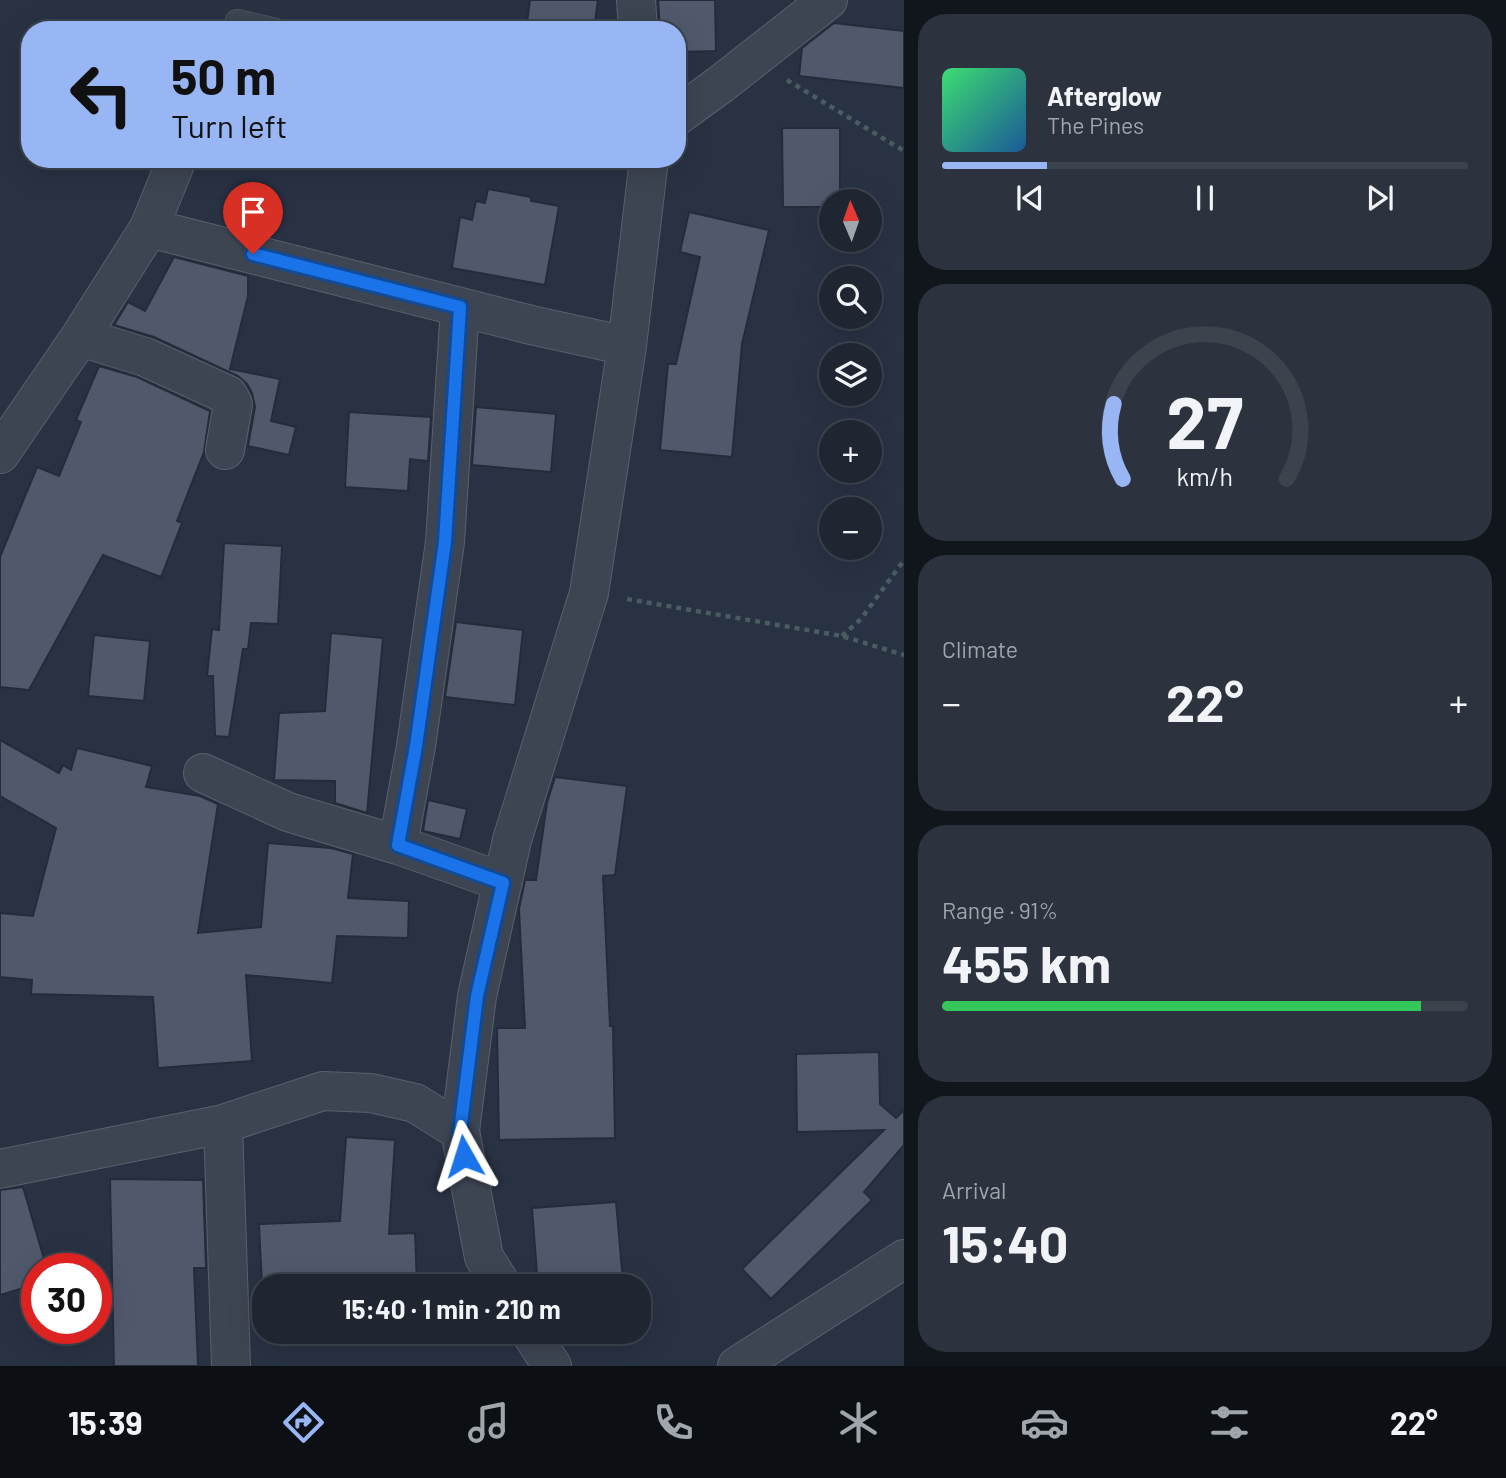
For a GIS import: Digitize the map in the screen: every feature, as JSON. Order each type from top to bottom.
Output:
[{"type":"street","points":[[636,0],[637,21]]},
{"type":"street","points":[[686,109],[828,0]]},
{"type":"street","points":[[0,454],[80,337],[149,228],[173,168]]},
{"type":"street","points":[[495,1274],[484,1257],[460,1131],[477,996],[512,840],[589,593],[627,346],[648,168]]},
{"type":"street","points":[[149,228],[460,307],[627,346]]},
{"type":"street","points":[[398,845],[416,746],[445,542],[460,307]]},
{"type":"street","points":[[80,337],[145,357],[228,395],[233,404],[225,450]]},
{"type":"street","points":[[203,773],[288,812],[398,845],[503,883]]},
{"type":"street","points":[[0,1169],[223,1124],[323,1091],[371,1093],[415,1103],[460,1131]]},
{"type":"street","points":[[223,1124],[231,1366]]},
{"type":"street","points":[[737,1366],[904,1259]]},
{"type":"street","points":[[538,1344],[552,1366]]},
{"type":"path","points":[[754,59],[904,151]]},
{"type":"path","points":[[842,636],[861,619],[904,561]]},
{"type":"path","points":[[589,593],[842,636],[904,655]]},
{"type":"building","points":[[530,0],[598,0],[595,21],[527,21]]},
{"type":"building","points":[[658,0],[715,0],[716,51],[686,52],[686,21],[659,21]]},
{"type":"building","points":[[834,23],[904,31],[904,88],[799,76],[802,48]]},
{"type":"building","points":[[782,128],[840,128],[840,189],[819,189],[819,207],[783,207]]},
{"type":"building","points":[[488,189],[531,197],[531,201],[559,206],[545,285],[452,268],[460,217],[472,220],[476,201],[485,203]]},
{"type":"building","points":[[689,212],[769,230],[742,344],[732,457],[660,450],[668,364],[676,364],[700,257],[680,252]]},
{"type":"building","points":[[174,257],[248,276],[248,296],[230,369],[280,379],[271,421],[296,427],[289,455],[248,446],[255,407],[252,393],[238,376],[154,337],[114,325],[128,302],[145,311]]},
{"type":"building","points":[[99,366],[137,377],[210,411],[204,452],[177,521],[182,523],[161,577],[103,555],[29,690],[0,687],[0,557],[37,467],[59,476],[81,422],[76,420]]},
{"type":"building","points":[[476,407],[556,414],[551,472],[472,465]]},
{"type":"building","points":[[349,412],[431,417],[428,461],[410,459],[408,491],[345,487]]},
{"type":"building","points":[[224,543],[282,546],[278,624],[251,623],[248,649],[243,649],[229,737],[215,736],[213,676],[207,676],[212,629],[219,630]]},
{"type":"building","points":[[456,622],[523,630],[515,705],[445,697]]},
{"type":"building","points":[[331,633],[383,638],[367,813],[335,803],[335,781],[274,780],[279,713],[325,711]]},
{"type":"building","points":[[94,635],[150,641],[144,701],[88,696]]},
{"type":"building","points":[[0,740],[59,773],[63,765],[71,770],[77,748],[152,766],[146,787],[200,796],[218,804],[198,933],[261,927],[268,843],[331,848],[353,854],[348,898],[409,901],[408,938],[337,936],[332,983],[246,975],[252,1061],[158,1068],[153,997],[31,994],[32,980],[0,977],[0,913],[33,916],[56,828],[0,796]]},
{"type":"building","points":[[555,777],[627,786],[615,875],[603,876],[610,1026],[613,1026],[615,1138],[499,1140],[497,1028],[525,1028],[519,909],[525,880],[536,880],[547,803]]},
{"type":"building","points":[[428,800],[467,809],[460,839],[423,831]]},
{"type":"building","points":[[879,1052],[880,1104],[896,1118],[904,1110],[904,1145],[864,1192],[872,1200],[771,1299],[742,1269],[884,1130],[797,1132],[796,1054]]},
{"type":"building","points":[[346,1137],[395,1140],[389,1234],[415,1233],[417,1274],[261,1274],[259,1224],[340,1221]]},
{"type":"building","points":[[110,1179],[203,1180],[206,1268],[194,1268],[198,1366],[114,1366]]},
{"type":"building","points":[[23,1187],[42,1253],[21,1253],[21,1289],[0,1295],[0,1190]]},
{"type":"building","points":[[616,1202],[622,1274],[537,1274],[532,1208]]},
{"type":"route","points":[[253,254],[460,307],[445,542],[416,746],[398,845],[503,883],[477,996],[460,1131],[464,1156]]}]
